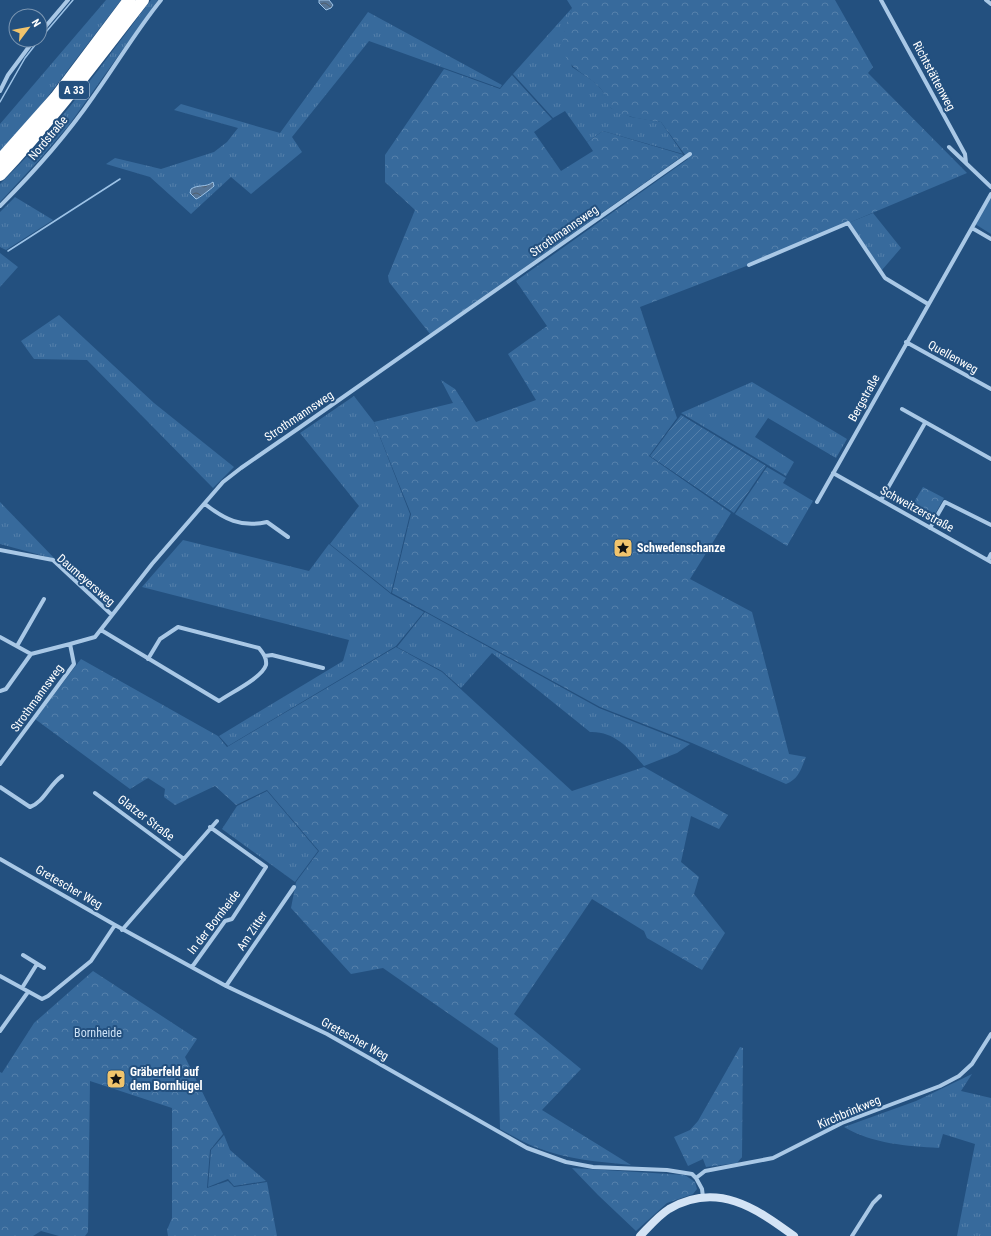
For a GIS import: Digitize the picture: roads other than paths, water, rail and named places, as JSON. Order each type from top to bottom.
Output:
[{"type":"highway","name":"A 33","points":[[0,160],[56,97],[129,0]]},
{"type":"highway","name":"A 33","points":[[0,175],[64,102],[143,0]]},
{"type":"street","points":[[48,24],[68,0]]},
{"type":"street","name":"Nordstraße","points":[[0,206],[40,163],[70,127],[93,97],[120,55],[161,0]]},
{"type":"street","name":"Richtstättenweg","points":[[881,0],[965,154],[966,163]]},
{"type":"street","points":[[986,0],[991,4]]},
{"type":"street","points":[[0,91],[8,75],[28,48]]},
{"type":"street","name":"Richtstättenweg","points":[[949,147],[991,187]]},
{"type":"street","name":"Strothmannsweg","points":[[0,764],[74,664],[70,644],[95,637],[152,564],[223,482],[690,154]]},
{"type":"street","name":"Bergstraße","points":[[817,502],[906,342],[991,194]]},
{"type":"street","points":[[749,265],[848,223],[885,278],[928,304]]},
{"type":"street","points":[[972,228],[991,239]]},
{"type":"street","name":"Quellenweg","points":[[906,342],[991,389]]},
{"type":"street","points":[[902,409],[991,459]]},
{"type":"street","points":[[881,500],[925,423]]},
{"type":"street","name":"Schweitzerstraße","points":[[833,473],[989,561]]},
{"type":"street","points":[[930,528],[945,502],[991,525]]},
{"type":"street","points":[[205,504],[223,518],[250,524],[267,522],[288,537]]},
{"type":"street","name":"Daumeyersweg","points":[[0,550],[53,560],[112,616]]},
{"type":"street","points":[[989,561],[991,554]]},
{"type":"street","points":[[17,646],[44,599]]},
{"type":"street","points":[[101,630],[148,659],[219,701],[261,674],[266,665],[265,656],[259,648],[178,627],[160,639],[148,659]]},
{"type":"street","points":[[0,637],[31,654]]},
{"type":"street","points":[[0,691],[6,689],[31,654],[70,644]]},
{"type":"street","points":[[265,656],[272,655],[323,668]]},
{"type":"street","points":[[0,787],[30,808],[38,804],[55,781],[62,776]]},
{"type":"street","name":"Glatzer Straße","points":[[96,793],[184,859]]},
{"type":"street","points":[[122,930],[210,827],[217,821]]},
{"type":"street","name":"In der Bornheide","points":[[192,967],[225,921],[232,919],[266,867],[210,827]]},
{"type":"street","name":"Gretescher Weg","points":[[0,859],[122,930],[226,986],[327,1034],[511,1140],[542,1154],[566,1162],[593,1167],[667,1170],[692,1174],[696,1178]]},
{"type":"street","name":"Am Zitter","points":[[226,986],[294,887]]},
{"type":"street","points":[[0,976],[42,999],[48,996],[91,961],[115,925]]},
{"type":"street","points":[[22,955],[44,968]]},
{"type":"street","points":[[22,988],[37,964]]},
{"type":"street","points":[[0,1031],[28,992]]},
{"type":"street","name":"Kirchbrinkweg","points":[[696,1178],[705,1171],[773,1158],[842,1123],[940,1086],[959,1076],[972,1064],[991,1034]]},
{"type":"street","points":[[696,1178],[702,1189],[702,1198]]},
{"type":"street","points":[[852,1236],[880,1196]]},
{"type":"street","points":[[640,1236],[669,1209],[702,1198],[722,1198],[750,1206],[794,1236]]},
{"type":"water","points":[[319,0],[329,0],[333,5],[331,8],[326,10],[319,3]]},
{"type":"water","points":[[213,182],[214,186],[197,199],[190,193],[191,189],[208,185]]},
{"type":"waterway","points":[[48,30],[73,0]]},
{"type":"waterway","points":[[0,102],[25,58],[33,48]]},
{"type":"waterway","points":[[8,251],[120,179]]},
{"type":"place","name":"Schwedenschanze","points":[[623,548]]},
{"type":"place","name":"Gräberfeld auf dem Bornhügel","points":[[116,1079]]},
{"type":"park label","name":"Bornheide","points":[[98,1033]]}]
